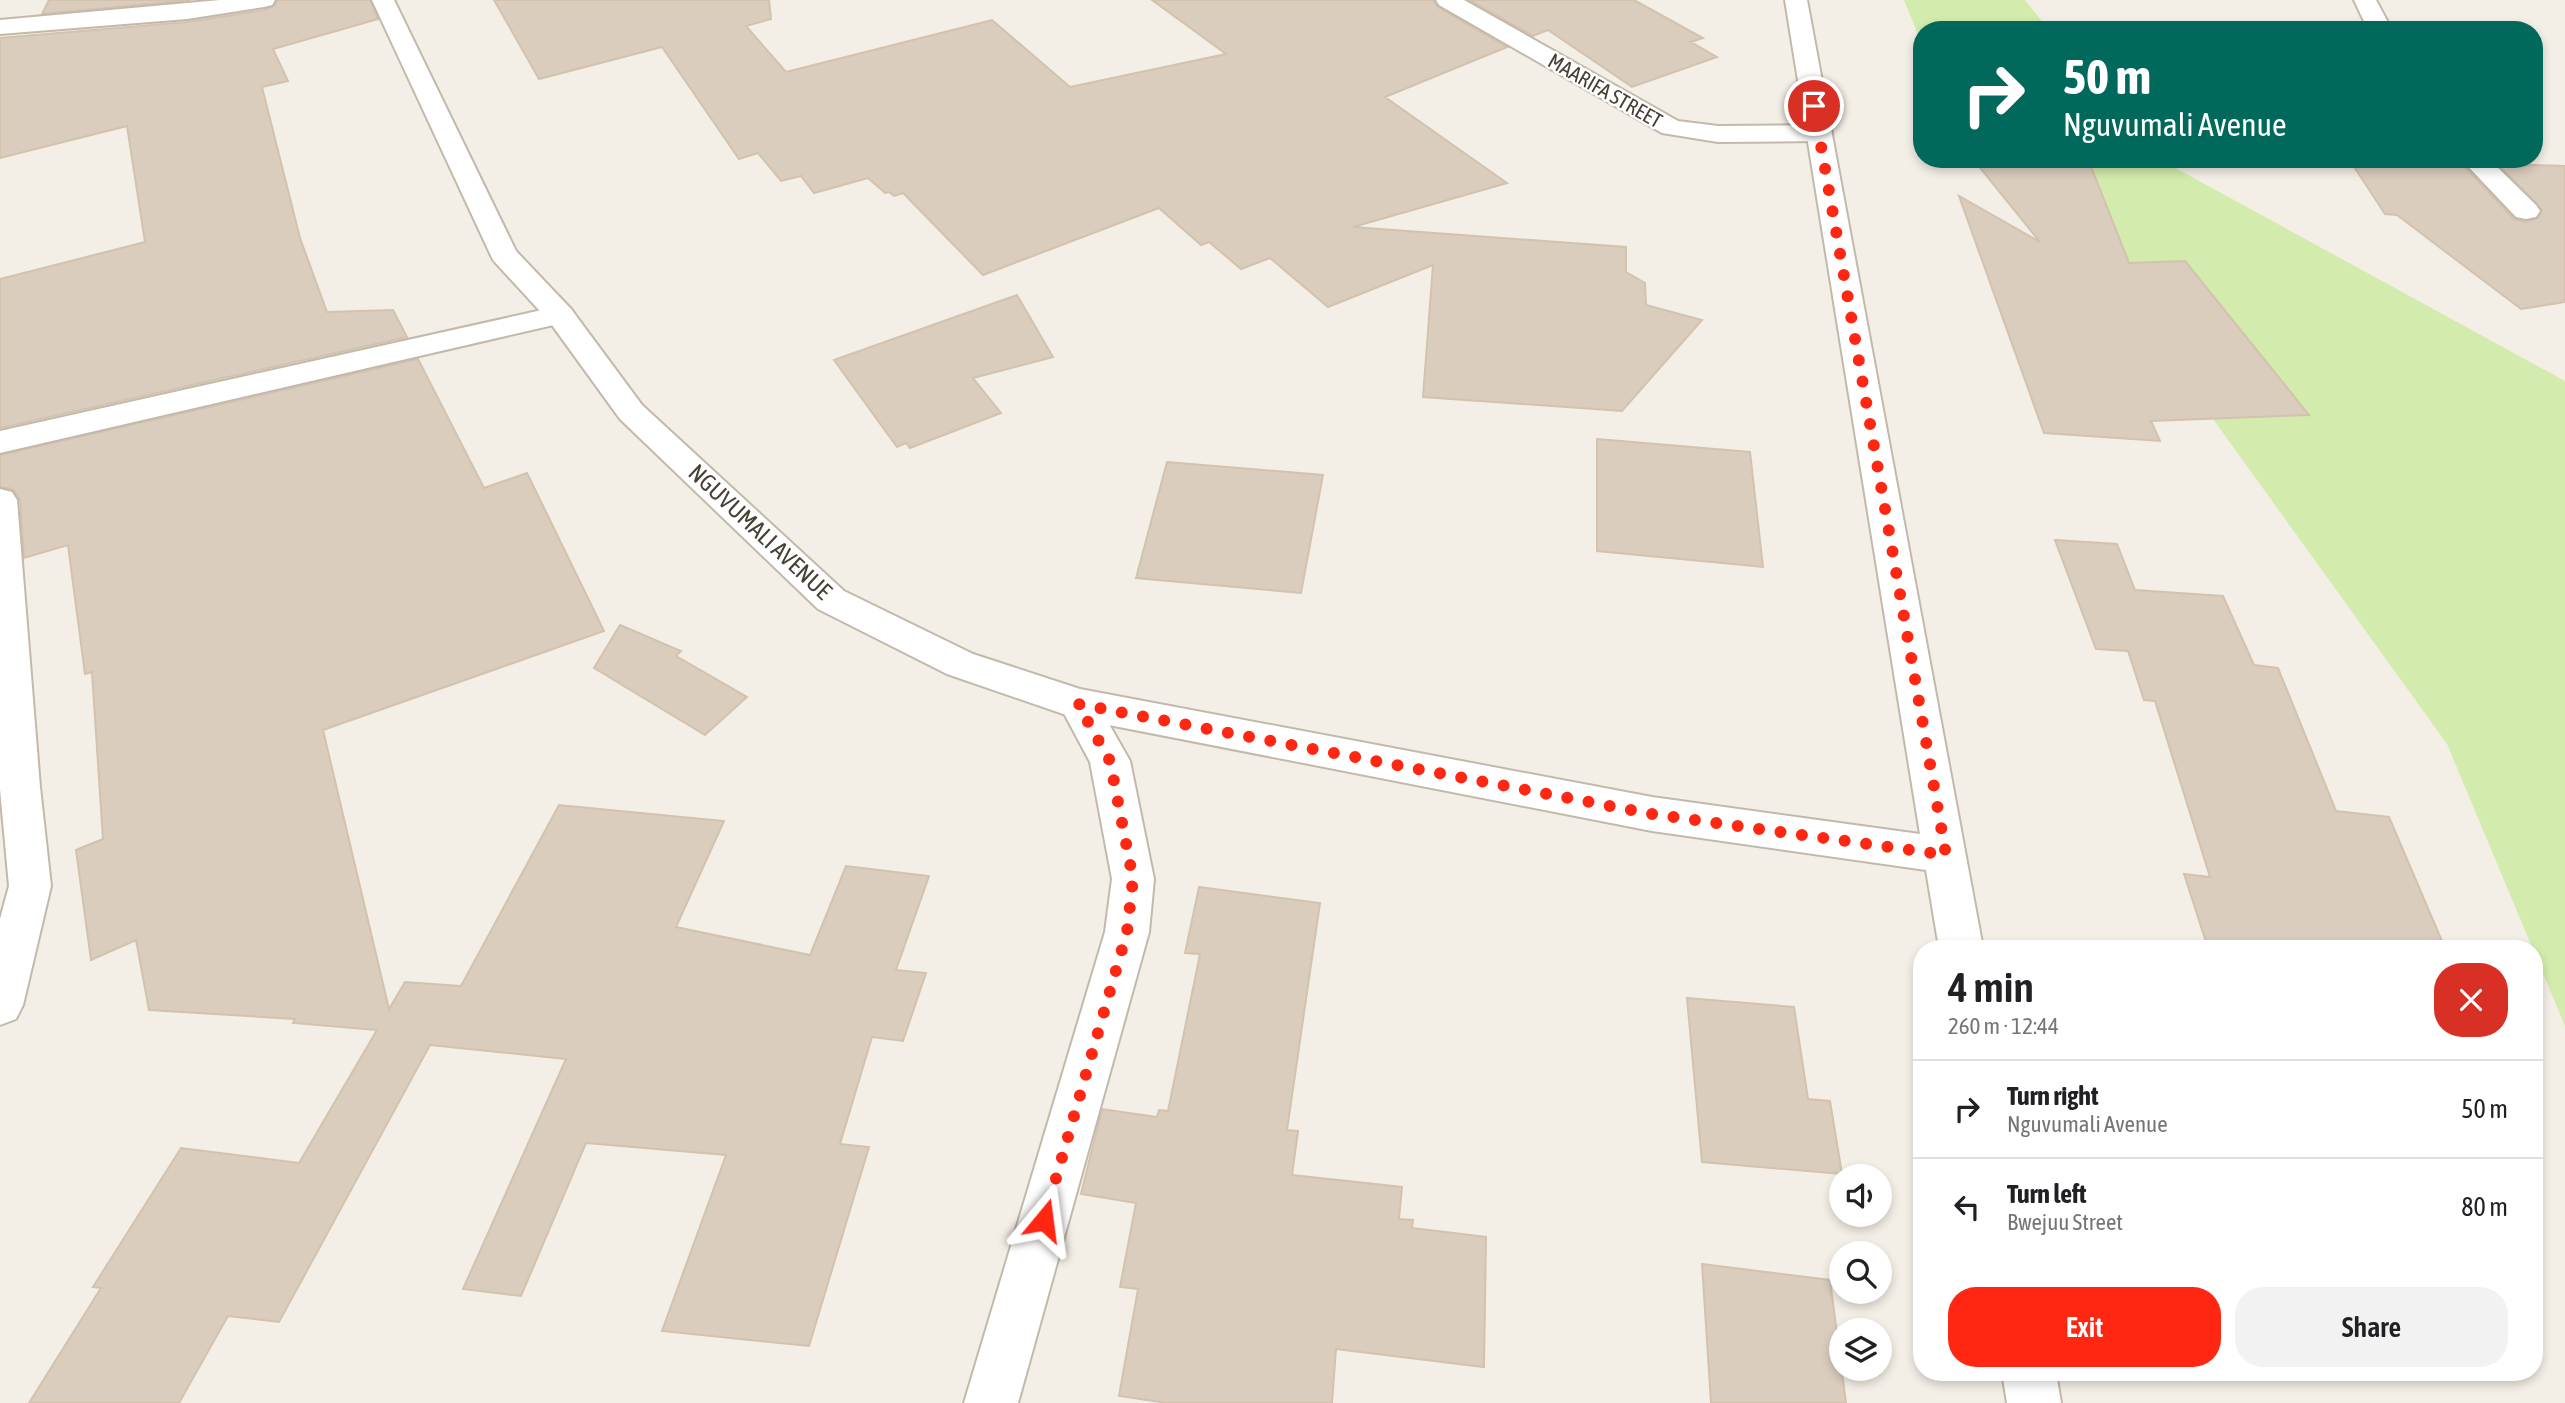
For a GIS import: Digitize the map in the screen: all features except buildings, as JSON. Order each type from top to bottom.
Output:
[{"type":"street","points":[[0,27],[187,12],[264,0]]},
{"type":"street","name":"NGUVUMALI AVENUE","points":[[383,0],[503,254],[560,315],[631,412],[831,600],[960,664],[1078,704],[1652,814],[1946,855]]},
{"type":"street","name":"MAARIFA STREET","points":[[1447,0],[1671,128],[1718,134],[1819,133]]},
{"type":"street","points":[[1796,0],[1960,940]]},
{"type":"street","points":[[2365,0],[2376,21]]},
{"type":"street","points":[[2483,168],[2526,211]]},
{"type":"street","points":[[0,442],[560,315]]},
{"type":"street","points":[[0,500],[10,790],[30,886],[0,1005]]},
{"type":"street","points":[[991,1403],[1127,932],[1133,879],[1110,761],[1078,704]]},
{"type":"street","points":[[2030,1381],[2034,1403]]},
{"type":"green space","points":[[1904,0],[2025,0],[2042,21],[1913,21]]},
{"type":"green space","points":[[2025,168],[2175,168],[2565,381],[2565,1026],[2543,973],[2543,940],[2529,940],[2447,744],[2077,230]]},
{"type":"route","points":[[1044,1220],[1127,932],[1133,879],[1120,824],[1110,761],[1078,704],[1652,814],[1946,855],[1814,106]]}]
